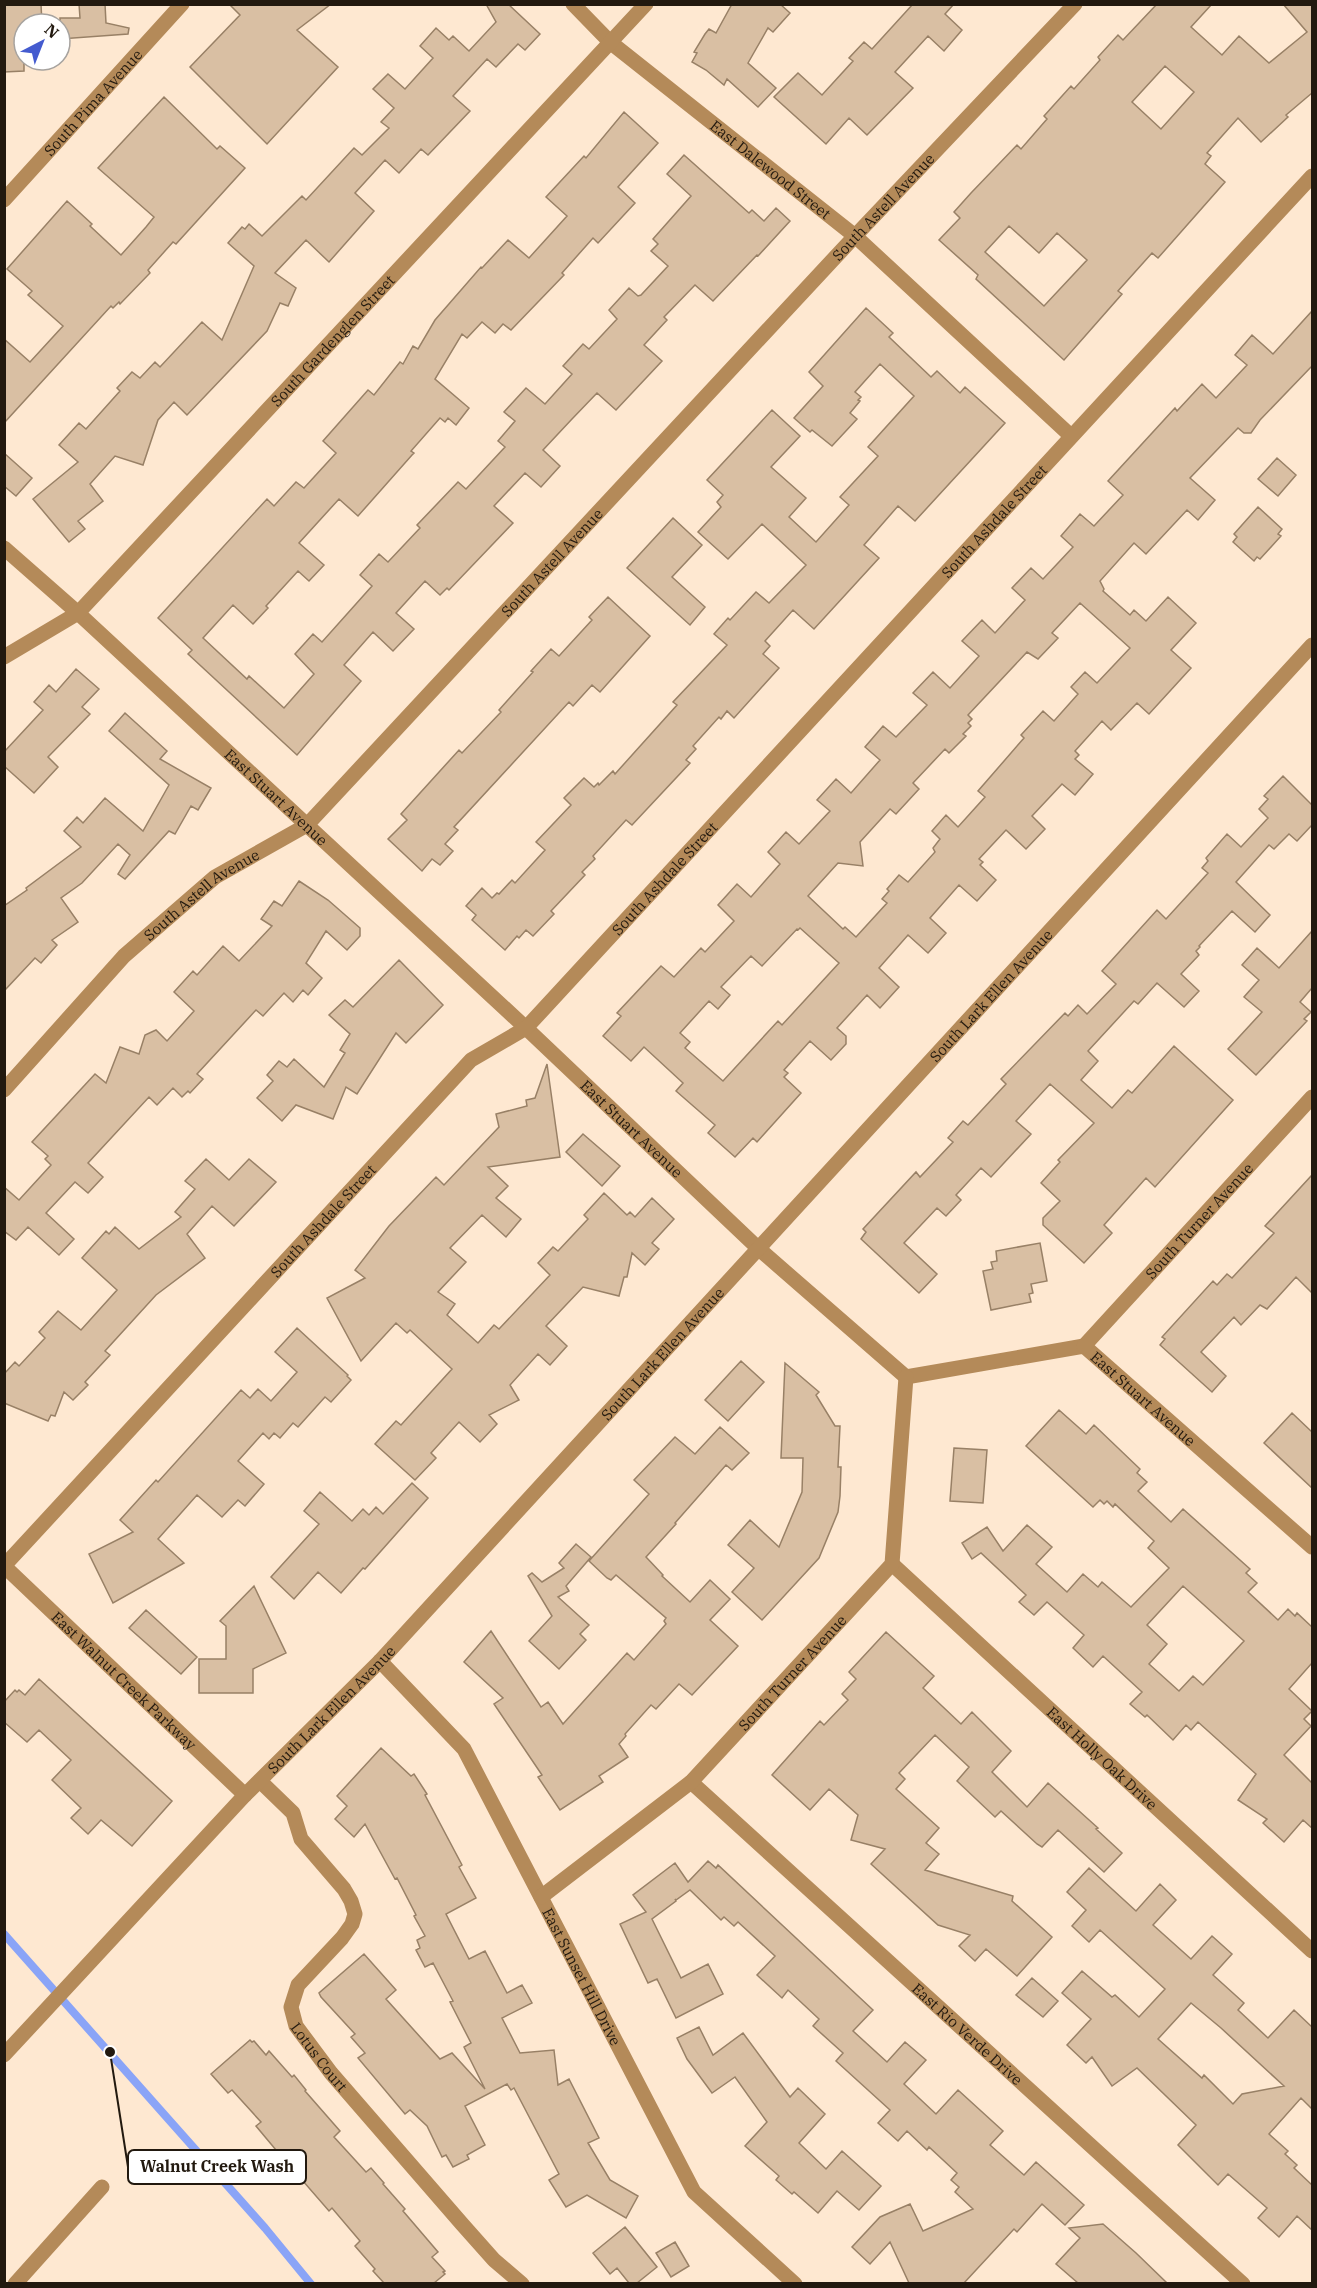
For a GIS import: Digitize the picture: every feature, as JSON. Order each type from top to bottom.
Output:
[{"type":"street","name":"South Pima Avenue","points":[[4,200],[182,4]]},
{"type":"street","name":"East Dalewood Street","points":[[573,4],[610,42],[855,236],[1071,436]]},
{"type":"street","name":"South Gardenglen Street","points":[[4,657],[78,613],[645,4]]},
{"type":"street","name":"South Astell Avenue","points":[[4,1090],[124,956],[214,877],[307,825],[855,236],[1075,4]]},
{"type":"street","name":"South Ashdale Street","points":[[4,1566],[471,1060],[526,1028],[1312,176]]},
{"type":"street","name":"East Stuart Avenue","points":[[4,548],[78,613],[526,1028],[759,1249],[906,1377],[1084,1346],[1312,1547]]},
{"type":"street","name":"South Lark Ellen Avenue","points":[[4,2055],[244,1795],[380,1661],[1312,645]]},
{"type":"street","name":"South Turner Avenue","points":[[1084,1346],[1312,1097]]},
{"type":"street","points":[[892,1564],[906,1377]]},
{"type":"street","name":"South Turner Avenue","points":[[542,1897],[691,1782],[892,1564]]},
{"type":"street","name":"East Holly Oak Drive","points":[[892,1564],[1312,1951]]},
{"type":"street","name":"East Walnut Creek Parkway","points":[[4,1566],[244,1795]]},
{"type":"street","name":"East Sunset Hill Drive","points":[[380,1661],[464,1749],[694,2192],[795,2283]]},
{"type":"street","name":"Lotus Court","points":[[260,1781],[293,1813],[301,1839],[348,1895],[354,1914],[352,1924],[342,1938],[298,1985],[291,2007],[296,2026],[331,2073],[454,2215],[494,2260],[522,2283]]},
{"type":"street","name":"East Rio Verde Drive","points":[[691,1782],[1243,2283]]},
{"type":"street","points":[[15,2283],[102,2187]]},
{"type":"building","points":[[4,4],[41,4],[41,12],[12,12],[12,72],[4,72]]},
{"type":"building","points":[[79,4],[105,4],[106,23],[129,28],[128,34],[72,38],[72,18],[80,18]]},
{"type":"building","points":[[229,4],[331,4],[297,30],[338,67],[267,144],[190,67],[240,15]]},
{"type":"building","points":[[486,4],[508,4],[540,34],[525,50],[518,44],[496,67],[487,59],[453,96],[470,111],[428,155],[421,149],[399,173],[385,160],[355,193],[374,211],[329,262],[306,240],[275,273],[296,288],[288,306],[280,303],[267,331],[187,415],[174,402],[158,420],[143,465],[115,456],[90,484],[103,501],[78,521],[85,529],[69,542],[33,499],[78,462],[59,445],[79,423],[86,429],[120,391],[117,388],[132,372],[140,378],[155,362],[160,367],[202,322],[222,340],[254,266],[228,243],[242,227],[245,229],[249,224],[262,236],[302,196],[306,200],[354,148],[362,155],[389,128],[381,122],[394,108],[373,89],[388,74],[405,89],[433,58],[420,46],[436,28],[449,40],[453,36],[469,51],[496,22]]},
{"type":"building","points":[[732,4],[780,4],[790,13],[773,32],[768,28],[748,63],[776,88],[758,107],[727,79],[724,85],[692,62],[697,53],[694,52],[705,34],[709,29],[716,33]]},
{"type":"building","points":[[913,4],[954,4],[945,14],[962,30],[944,51],[928,36],[895,72],[913,88],[867,135],[849,118],[826,144],[774,97],[798,73],[822,95],[853,61],[849,58],[864,42],[872,49]]},
{"type":"building","points":[[1157,4],[1212,4],[1191,27],[1222,55],[1239,36],[1269,63],[1307,32],[1283,4],[1312,4],[1312,93],[1286,115],[1288,117],[1261,142],[1238,118],[1207,153],[1211,156],[1205,164],[1225,182],[1158,258],[1152,253],[1118,291],[1122,294],[1064,360],[976,279],[978,275],[939,240],[960,218],[954,212],[971,193],[1017,145],[1021,149],[1047,119],[1044,116],[1071,86],[1074,89],[1100,60],[1098,57],[1118,35],[1123,40]],"holes":[[[1165,66],[1194,92],[1161,129],[1132,102]],[[1009,226],[1039,253],[1057,233],[1087,260],[1044,306],[985,252]]]},
{"type":"building","points":[[164,97],[217,149],[220,146],[245,168],[176,244],[173,242],[148,270],[150,273],[120,304],[119,302],[113,308],[111,306],[4,423],[4,339],[30,362],[63,326],[28,295],[32,291],[7,269],[67,201],[121,255],[154,217],[98,168]]},
{"type":"building","points":[[624,112],[658,143],[618,187],[635,203],[598,243],[593,238],[562,273],[564,275],[511,330],[503,324],[495,333],[482,322],[467,338],[462,334],[435,379],[469,408],[456,425],[448,418],[445,422],[440,418],[411,451],[414,453],[358,516],[339,499],[299,543],[324,565],[309,581],[298,571],[253,624],[233,605],[203,638],[247,679],[249,676],[284,708],[314,674],[295,654],[313,634],[322,642],[372,586],[360,575],[379,554],[388,562],[420,528],[417,525],[458,482],[466,489],[505,447],[498,441],[515,421],[504,412],[526,388],[545,404],[572,374],[563,366],[583,344],[589,349],[617,319],[609,310],[629,288],[638,296],[641,295],[668,266],[651,251],[658,244],[653,239],[691,196],[667,174],[684,155],[749,213],[752,210],[764,221],[776,208],[790,221],[713,301],[695,285],[664,317],[667,320],[644,345],[662,361],[616,410],[597,393],[543,450],[560,466],[541,487],[525,473],[494,506],[513,523],[449,590],[447,588],[440,595],[425,581],[396,613],[414,629],[393,651],[373,632],[344,665],[361,681],[297,755],[188,654],[192,650],[158,618],[267,499],[274,506],[296,482],[304,488],[336,453],[323,441],[368,390],[374,395],[400,362],[403,364],[413,346],[418,349],[435,320],[508,240],[529,258],[567,216],[546,197],[584,156],[586,158]]},
{"type":"building","points":[[866,308],[893,333],[889,337],[931,377],[937,371],[960,393],[965,387],[1005,423],[915,521],[898,506],[864,545],[879,558],[814,629],[793,610],[765,641],[770,646],[763,654],[779,668],[734,718],[727,711],[721,719],[719,717],[693,746],[696,749],[686,760],[690,763],[632,825],[626,820],[593,856],[595,859],[582,872],[585,875],[551,911],[554,914],[533,936],[526,930],[519,938],[517,936],[505,950],[472,920],[476,915],[466,906],[482,888],[492,898],[512,880],[515,883],[545,850],[536,842],[571,805],[564,798],[584,778],[594,787],[613,771],[615,774],[677,705],[673,702],[727,645],[714,634],[728,618],[730,620],[756,592],[769,603],[806,565],[762,524],[728,559],[698,532],[721,507],[717,502],[723,495],[707,480],[772,410],[800,436],[771,467],[806,498],[789,517],[816,542],[849,505],[840,497],[878,456],[868,447],[914,396],[880,364],[855,392],[861,397],[850,413],[857,419],[832,446],[794,418],[823,386],[809,372]]},
{"type":"building","points":[[1312,311],[1312,366],[1260,420],[1251,433],[1244,433],[1238,428],[1190,478],[1215,500],[1198,520],[1187,510],[1146,554],[1134,543],[1100,581],[1103,591],[1130,615],[1134,610],[1146,621],[1168,597],[1196,623],[1171,650],[1191,668],[1149,714],[1137,703],[1111,730],[1102,721],[1075,751],[1079,755],[1075,759],[1093,774],[1075,795],[1062,784],[1032,816],[1045,829],[1026,849],[1006,830],[979,859],[983,862],[980,865],[996,880],[977,901],[959,885],[930,918],[946,933],[928,953],[908,935],[879,968],[899,987],[880,1008],[867,995],[837,1028],[846,1036],[846,1044],[831,1060],[810,1041],[784,1070],[788,1073],[784,1077],[801,1093],[757,1142],[753,1138],[735,1157],[708,1133],[715,1125],[676,1091],[683,1083],[644,1047],[631,1061],[603,1036],[621,1016],[617,1013],[661,966],[674,977],[701,948],[705,952],[734,921],[718,905],[737,884],[751,897],[780,864],[768,852],[786,832],[799,844],[830,811],[817,800],[836,779],[851,793],[880,760],[865,747],[883,726],[896,737],[927,705],[913,693],[933,672],[950,688],[979,656],[962,641],[982,620],[995,633],[1025,600],[1012,588],[1031,568],[1043,579],[1073,547],[1061,536],[1080,514],[1094,526],[1123,495],[1108,481],[1175,408],[1177,411],[1202,384],[1216,398],[1247,365],[1235,355],[1252,335],[1273,354]],"holes":[[[1080,603],[1130,648],[1097,683],[1085,672],[1071,687],[1078,694],[1054,721],[1043,711],[1021,735],[1024,738],[978,791],[985,797],[958,827],[946,815],[932,831],[940,839],[933,848],[935,852],[908,882],[899,875],[882,899],[887,903],[856,937],[845,927],[843,929],[808,896],[838,863],[863,866],[860,842],[890,809],[896,814],[919,789],[913,783],[945,749],[949,753],[966,736],[963,734],[971,726],[968,723],[972,719],[968,715],[1027,652],[1038,659],[1058,638],[1052,633]],[[800,928],[839,963],[782,1025],[778,1021],[723,1081],[685,1048],[690,1042],[680,1033],[709,1001],[718,1009],[730,995],[721,987],[751,956],[762,966]]]},
{"type":"building","points":[[4,453],[32,478],[16,496],[4,486]]},
{"type":"building","points":[[1277,458],[1296,475],[1278,496],[1258,479]]},
{"type":"building","points":[[1258,507],[1282,529],[1278,534],[1281,536],[1260,559],[1257,557],[1254,561],[1233,542],[1237,537],[1234,534]]},
{"type":"building","points":[[673,518],[702,545],[672,577],[705,607],[690,625],[627,568]]},
{"type":"building","points":[[608,597],[650,636],[600,692],[592,685],[573,706],[569,702],[454,827],[458,830],[445,844],[453,851],[440,865],[432,859],[422,871],[388,839],[407,820],[401,814],[459,750],[462,753],[501,712],[499,710],[551,649],[559,656],[592,620],[589,617]]},
{"type":"building","points":[[76,669],[99,689],[82,707],[90,714],[48,757],[58,767],[34,793],[4,766],[4,752],[43,710],[34,702],[49,685],[56,692]]},
{"type":"building","points":[[125,713],[167,751],[160,759],[211,788],[198,810],[191,806],[175,834],[169,831],[125,879],[118,874],[130,855],[118,844],[82,883],[61,898],[78,922],[52,940],[57,945],[41,963],[35,958],[4,991],[4,906],[81,847],[64,831],[77,817],[83,823],[105,798],[143,831],[169,785],[109,731]]},
{"type":"building","points":[[1283,776],[1312,805],[1312,825],[1297,841],[1289,834],[1274,849],[1269,845],[1236,882],[1270,915],[1255,932],[1232,911],[1199,946],[1196,951],[1199,955],[1181,974],[1199,991],[1184,1007],[1157,983],[1138,1004],[1134,1001],[1088,1051],[1098,1061],[1081,1080],[1112,1108],[1128,1090],[1132,1093],[1174,1046],[1233,1100],[1155,1187],[1146,1178],[1104,1225],[1112,1233],[1084,1263],[1043,1225],[1043,1218],[1060,1201],[1041,1183],[1060,1162],[1058,1160],[1094,1123],[1050,1084],[1016,1121],[1031,1134],[991,1177],[981,1168],[956,1195],[961,1200],[946,1216],[937,1208],[904,1243],[937,1274],[919,1293],[861,1239],[866,1232],[863,1229],[916,1172],[920,1177],[953,1142],[948,1138],[963,1121],[968,1125],[1006,1084],[1001,1079],[1065,1013],[1068,1016],[1078,1005],[1087,1014],[1116,984],[1102,971],[1157,910],[1166,919],[1208,873],[1202,868],[1208,861],[1206,858],[1227,834],[1241,847],[1268,818],[1259,809],[1268,799],[1264,796]]},
{"type":"building","points":[[299,881],[328,900],[360,928],[360,936],[347,950],[326,931],[306,963],[322,978],[308,995],[303,990],[293,1002],[284,993],[263,1016],[256,1010],[197,1074],[203,1079],[190,1093],[188,1091],[182,1097],[173,1088],[157,1105],[149,1097],[88,1163],[103,1177],[88,1193],[75,1182],[46,1213],[74,1239],[59,1255],[28,1227],[16,1240],[4,1231],[4,1187],[19,1200],[51,1165],[45,1159],[48,1156],[32,1142],[95,1074],[106,1083],[120,1047],[139,1054],[145,1035],[156,1030],[167,1041],[194,1011],[174,992],[193,971],[197,975],[223,946],[239,961],[272,926],[261,919],[274,901],[282,906]]},
{"type":"building","points":[[1312,931],[1312,988],[1300,1002],[1311,1012],[1304,1019],[1307,1021],[1256,1075],[1228,1049],[1262,1012],[1244,997],[1259,980],[1242,965],[1257,948],[1279,968]]},
{"type":"building","points":[[399,960],[443,1005],[406,1043],[396,1033],[357,1094],[346,1087],[333,1119],[296,1105],[282,1121],[257,1098],[273,1081],[267,1075],[279,1061],[287,1067],[294,1059],[324,1087],[345,1053],[340,1050],[350,1034],[329,1015],[345,1000],[353,1007]]},
{"type":"building","points":[[547,1064],[560,1157],[488,1167],[508,1186],[496,1198],[521,1219],[506,1237],[482,1215],[450,1248],[466,1262],[438,1292],[455,1304],[447,1315],[478,1343],[494,1325],[499,1329],[550,1275],[538,1263],[553,1247],[558,1251],[588,1219],[584,1215],[604,1193],[627,1215],[630,1212],[635,1217],[652,1198],[674,1219],[652,1243],[659,1249],[645,1265],[632,1253],[627,1277],[624,1277],[619,1296],[583,1287],[546,1326],[567,1346],[550,1365],[538,1354],[510,1385],[519,1400],[489,1415],[497,1424],[480,1442],[459,1422],[431,1453],[436,1458],[415,1480],[375,1444],[396,1421],[401,1425],[452,1369],[410,1330],[407,1333],[396,1323],[361,1361],[327,1298],[365,1278],[355,1270],[389,1226],[436,1177],[444,1185],[499,1127],[496,1114],[527,1106],[526,1100],[535,1098]]},
{"type":"building","points":[[583,1134],[620,1166],[602,1186],[566,1152]]},
{"type":"building","points":[[206,1159],[229,1180],[249,1159],[276,1182],[234,1226],[212,1206],[187,1234],[205,1258],[156,1295],[105,1351],[110,1355],[85,1382],[88,1385],[73,1400],[64,1392],[55,1416],[51,1415],[48,1421],[4,1403],[4,1374],[15,1362],[19,1366],[45,1338],[39,1332],[58,1311],[81,1330],[117,1290],[82,1258],[106,1231],[109,1234],[115,1227],[139,1249],[181,1217],[175,1212],[195,1189],[185,1181]]},
{"type":"building","points":[[1312,1175],[1312,1293],[1296,1277],[1267,1309],[1260,1305],[1241,1325],[1234,1317],[1201,1352],[1226,1376],[1212,1392],[1160,1345],[1165,1339],[1162,1337],[1213,1281],[1217,1285],[1227,1274],[1232,1278],[1274,1233],[1265,1226]]},
{"type":"building","points":[[1040,1243],[1047,1281],[1031,1284],[1033,1293],[1029,1294],[1031,1302],[991,1310],[983,1271],[993,1269],[991,1262],[997,1261],[996,1251]]},
{"type":"building","points":[[297,1328],[351,1380],[331,1402],[325,1397],[298,1427],[293,1423],[280,1438],[274,1433],[269,1439],[263,1433],[238,1461],[264,1484],[245,1506],[238,1500],[222,1517],[197,1495],[158,1539],[184,1563],[113,1603],[89,1554],[133,1532],[120,1520],[156,1480],[158,1482],[241,1390],[250,1398],[258,1389],[271,1401],[297,1372],[275,1352]]},
{"type":"building","points":[[741,1361],[764,1382],[728,1421],[705,1400]]},
{"type":"building","points":[[785,1363],[819,1392],[816,1395],[835,1426],[840,1426],[838,1467],[841,1467],[840,1496],[838,1512],[819,1558],[762,1620],[732,1592],[754,1568],[728,1545],[750,1520],[779,1547],[802,1492],[803,1458],[781,1458]]},
{"type":"building","points":[[1059,1410],[1086,1434],[1094,1425],[1140,1469],[1137,1473],[1147,1482],[1138,1491],[1171,1522],[1183,1509],[1250,1569],[1246,1573],[1257,1583],[1248,1592],[1278,1620],[1288,1609],[1295,1616],[1297,1613],[1312,1627],[1312,1663],[1289,1689],[1312,1711],[1304,1719],[1311,1726],[1284,1755],[1312,1783],[1312,1828],[1303,1820],[1284,1842],[1263,1823],[1267,1819],[1238,1800],[1256,1774],[1198,1722],[1191,1730],[1186,1725],[1173,1740],[1147,1715],[1145,1717],[1130,1704],[1142,1692],[1103,1656],[1093,1667],[1073,1648],[1084,1635],[1047,1602],[1034,1615],[1019,1602],[1026,1595],[981,1553],[972,1559],[962,1543],[987,1527],[1003,1551],[1027,1525],[1052,1547],[1036,1564],[1067,1592],[1083,1574],[1098,1587],[1102,1582],[1131,1607],[1169,1568],[1148,1548],[1154,1541],[1115,1504],[1113,1507],[1107,1501],[1104,1504],[1100,1500],[1093,1507],[1026,1446]],"holes":[[[1183,1586],[1244,1641],[1203,1685],[1193,1676],[1179,1691],[1149,1664],[1167,1644],[1147,1625]]]},
{"type":"building","points":[[1292,1413],[1312,1432],[1312,1488],[1264,1443]]},
{"type":"building","points":[[720,1427],[749,1453],[732,1470],[726,1465],[646,1557],[662,1576],[690,1602],[710,1580],[730,1599],[710,1620],[738,1646],[692,1695],[679,1684],[656,1709],[651,1705],[619,1744],[628,1757],[599,1776],[603,1782],[560,1810],[538,1777],[542,1775],[494,1704],[503,1698],[464,1662],[491,1631],[541,1707],[548,1702],[563,1724],[627,1653],[634,1660],[666,1624],[664,1621],[666,1618],[616,1575],[611,1580],[607,1578],[589,1561],[649,1494],[634,1480],[675,1437],[695,1454]]},
{"type":"building","points":[[954,1448],[987,1450],[983,1503],[950,1501]]},
{"type":"building","points":[[412,1483],[428,1498],[341,1593],[318,1572],[294,1599],[271,1577],[319,1524],[304,1511],[320,1492],[352,1521],[363,1509],[369,1515],[376,1507],[383,1514]]},
{"type":"building","points":[[576,1544],[591,1557],[566,1586],[569,1591],[558,1597],[589,1625],[580,1634],[586,1640],[559,1669],[529,1641],[552,1616],[528,1576],[532,1573],[542,1582],[564,1568],[559,1563]]},
{"type":"building","points":[[254,1586],[286,1653],[253,1669],[253,1693],[199,1693],[199,1659],[226,1659],[226,1626],[220,1621]]},
{"type":"building","points":[[146,1610],[197,1657],[181,1674],[129,1628]]},
{"type":"building","points":[[886,1632],[934,1676],[923,1688],[961,1724],[972,1712],[1011,1751],[992,1772],[1027,1807],[1048,1783],[1122,1853],[1104,1872],[1058,1830],[1042,1847],[1037,1844],[1001,1811],[995,1817],[957,1781],[969,1767],[935,1735],[899,1773],[905,1779],[896,1789],[939,1828],[926,1843],[939,1854],[925,1870],[1013,1896],[1012,1901],[1052,1937],[1017,1976],[986,1949],[975,1961],[959,1946],[970,1935],[938,1925],[871,1864],[885,1849],[851,1840],[858,1815],[829,1789],[810,1810],[772,1775],[820,1721],[824,1725],[848,1700],[842,1694],[856,1679],[849,1672]]},
{"type":"building","points":[[39,1679],[172,1801],[132,1846],[101,1820],[88,1834],[71,1818],[81,1808],[52,1780],[71,1760],[39,1730],[27,1742],[4,1722],[4,1702],[15,1690],[25,1695]]},
{"type":"building","points":[[381,1748],[411,1776],[414,1774],[427,1794],[425,1795],[462,1865],[459,1867],[476,1898],[446,1914],[469,1959],[485,1951],[507,1993],[522,1985],[532,2003],[502,2018],[520,2053],[554,2050],[558,2085],[569,2079],[599,2138],[588,2143],[610,2180],[638,2196],[626,2218],[587,2195],[566,2207],[549,2180],[559,2174],[514,2088],[511,2090],[507,2084],[465,2106],[485,2145],[467,2155],[469,2159],[453,2167],[446,2155],[442,2157],[427,2126],[410,2110],[405,2114],[358,2058],[365,2053],[351,2037],[355,2034],[321,1997],[319,1993],[364,1954],[396,1990],[386,1999],[440,2059],[452,2053],[485,2089],[464,2047],[471,2043],[450,2002],[453,2001],[433,1963],[425,1967],[416,1950],[420,1948],[417,1940],[425,1936],[397,1878],[395,1879],[365,1824],[354,1837],[335,1819],[347,1806],[337,1796]]},
{"type":"building","points":[[708,1861],[716,1868],[718,1865],[873,2010],[853,2031],[887,2062],[905,2042],[926,2060],[904,2084],[936,2114],[958,2090],[1003,2131],[990,2145],[1024,2175],[1036,2162],[1084,2205],[1065,2225],[1042,2204],[1017,2232],[1014,2229],[964,2283],[909,2283],[890,2242],[870,2264],[852,2247],[880,2217],[910,2204],[923,2231],[973,2209],[955,2192],[959,2187],[951,2180],[957,2173],[929,2147],[927,2150],[907,2131],[898,2141],[878,2123],[890,2110],[836,2061],[843,2053],[813,2026],[819,2019],[788,1990],[782,1998],[757,1975],[775,1956],[738,1922],[734,1926],[724,1917],[721,1920],[690,1890],[675,1899],[676,1901],[652,1919],[681,1978],[708,1964],[723,1994],[676,2018],[657,1979],[648,1983],[620,1924],[646,1912],[633,1895],[675,1863],[688,1882]]},
{"type":"building","points":[[1089,1868],[1136,1911],[1160,1884],[1176,1900],[1153,1925],[1191,1959],[1212,1936],[1232,1954],[1213,1975],[1244,2003],[1238,2010],[1268,2038],[1294,2010],[1312,2027],[1312,2109],[1301,2098],[1269,2134],[1288,2151],[1285,2154],[1297,2165],[1294,2168],[1312,2185],[1312,2230],[1297,2216],[1279,2237],[1258,2218],[1267,2208],[1228,2174],[1218,2185],[1178,2145],[1196,2125],[1137,2068],[1112,2086],[1092,2057],[1086,2063],[1067,2045],[1091,2019],[1062,1993],[1082,1971],[1112,1997],[1115,1995],[1139,2017],[1165,1989],[1100,1930],[1089,1942],[1072,1926],[1086,1910],[1067,1892]],"holes":[[[1191,2003],[1284,2086],[1242,2094],[1233,2104],[1204,2075],[1202,2078],[1158,2039]]]},
{"type":"building","points":[[1032,1978],[1058,2001],[1043,2017],[1016,1995]]},
{"type":"building","points":[[699,2027],[713,2055],[743,2033],[790,2097],[798,2088],[825,2114],[799,2143],[826,2169],[842,2151],[881,2186],[859,2210],[837,2191],[818,2213],[776,2180],[779,2176],[745,2146],[767,2122],[735,2077],[712,2093],[687,2059],[677,2038]]},
{"type":"building","points":[[250,2040],[254,2041],[266,2055],[269,2051],[292,2077],[294,2075],[340,2131],[334,2137],[366,2172],[371,2168],[438,2252],[432,2257],[445,2271],[443,2272],[445,2274],[434,2283],[384,2283],[355,2246],[360,2241],[332,2208],[329,2211],[256,2126],[261,2122],[232,2090],[228,2093],[211,2074]]},
{"type":"building","points":[[1103,2224],[1167,2283],[1078,2283],[1056,2264],[1080,2238],[1069,2228]]},
{"type":"building","points":[[625,2227],[657,2267],[637,2283],[629,2283],[617,2268],[610,2274],[593,2253]]},
{"type":"building","points":[[675,2242],[689,2266],[671,2277],[656,2253]]},
{"type":"waterway","points":[[4,1934],[265,2228],[311,2284]]},
{"type":"place","name":"Walnut Creek Wash","points":[[110,2052]]}]
